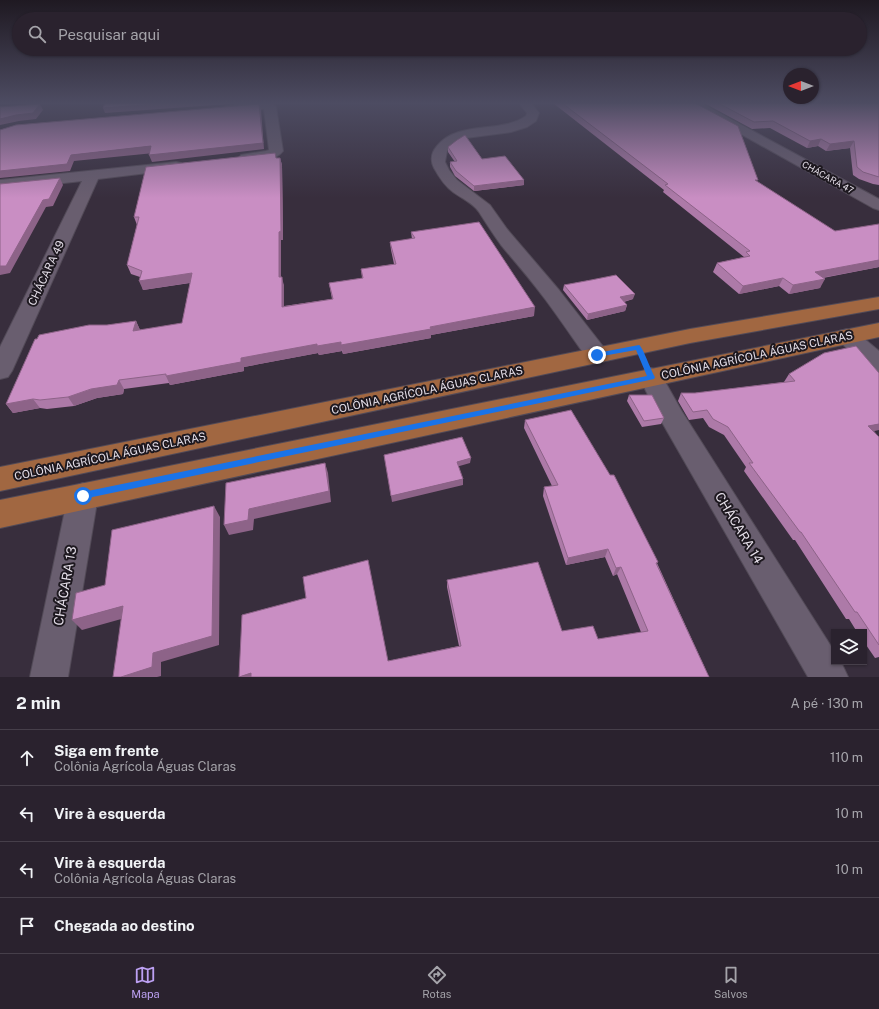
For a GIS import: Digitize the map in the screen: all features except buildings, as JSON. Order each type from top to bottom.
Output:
[{"type":"main road","name":"COLÔNIA AGRÍCOLA ÁGUAS CLARAS","points":[[0,479],[690,336],[836,312],[879,303]]},
{"type":"main road","name":"COLÔNIA AGRÍCOLA ÁGUAS CLARAS","points":[[0,514],[879,330]]},
{"type":"main road","points":[[690,336],[718,364]]},
{"type":"main road","points":[[639,347],[644,363],[651,377]]},
{"type":"street","points":[[230,160],[275,153],[274,135]]},
{"type":"street","points":[[463,135],[444,146],[439,152],[437,161],[444,174],[454,186],[478,202],[484,208],[494,223],[551,294],[597,355]]},
{"type":"street","name":"CHÁCARA 47","points":[[751,135],[879,205]]},
{"type":"street","points":[[0,185],[191,164]]},
{"type":"street","name":"CHÁCARA 49","points":[[0,371],[92,175]]},
{"type":"street","points":[[847,336],[879,364]]},
{"type":"street","name":"CHÁCARA 14","points":[[651,377],[672,417],[829,677]]},
{"type":"street","name":"CHÁCARA 13","points":[[49,677],[83,496]]},
{"type":"route","points":[[83,496],[651,377],[644,363],[639,347],[597,355]]}]
